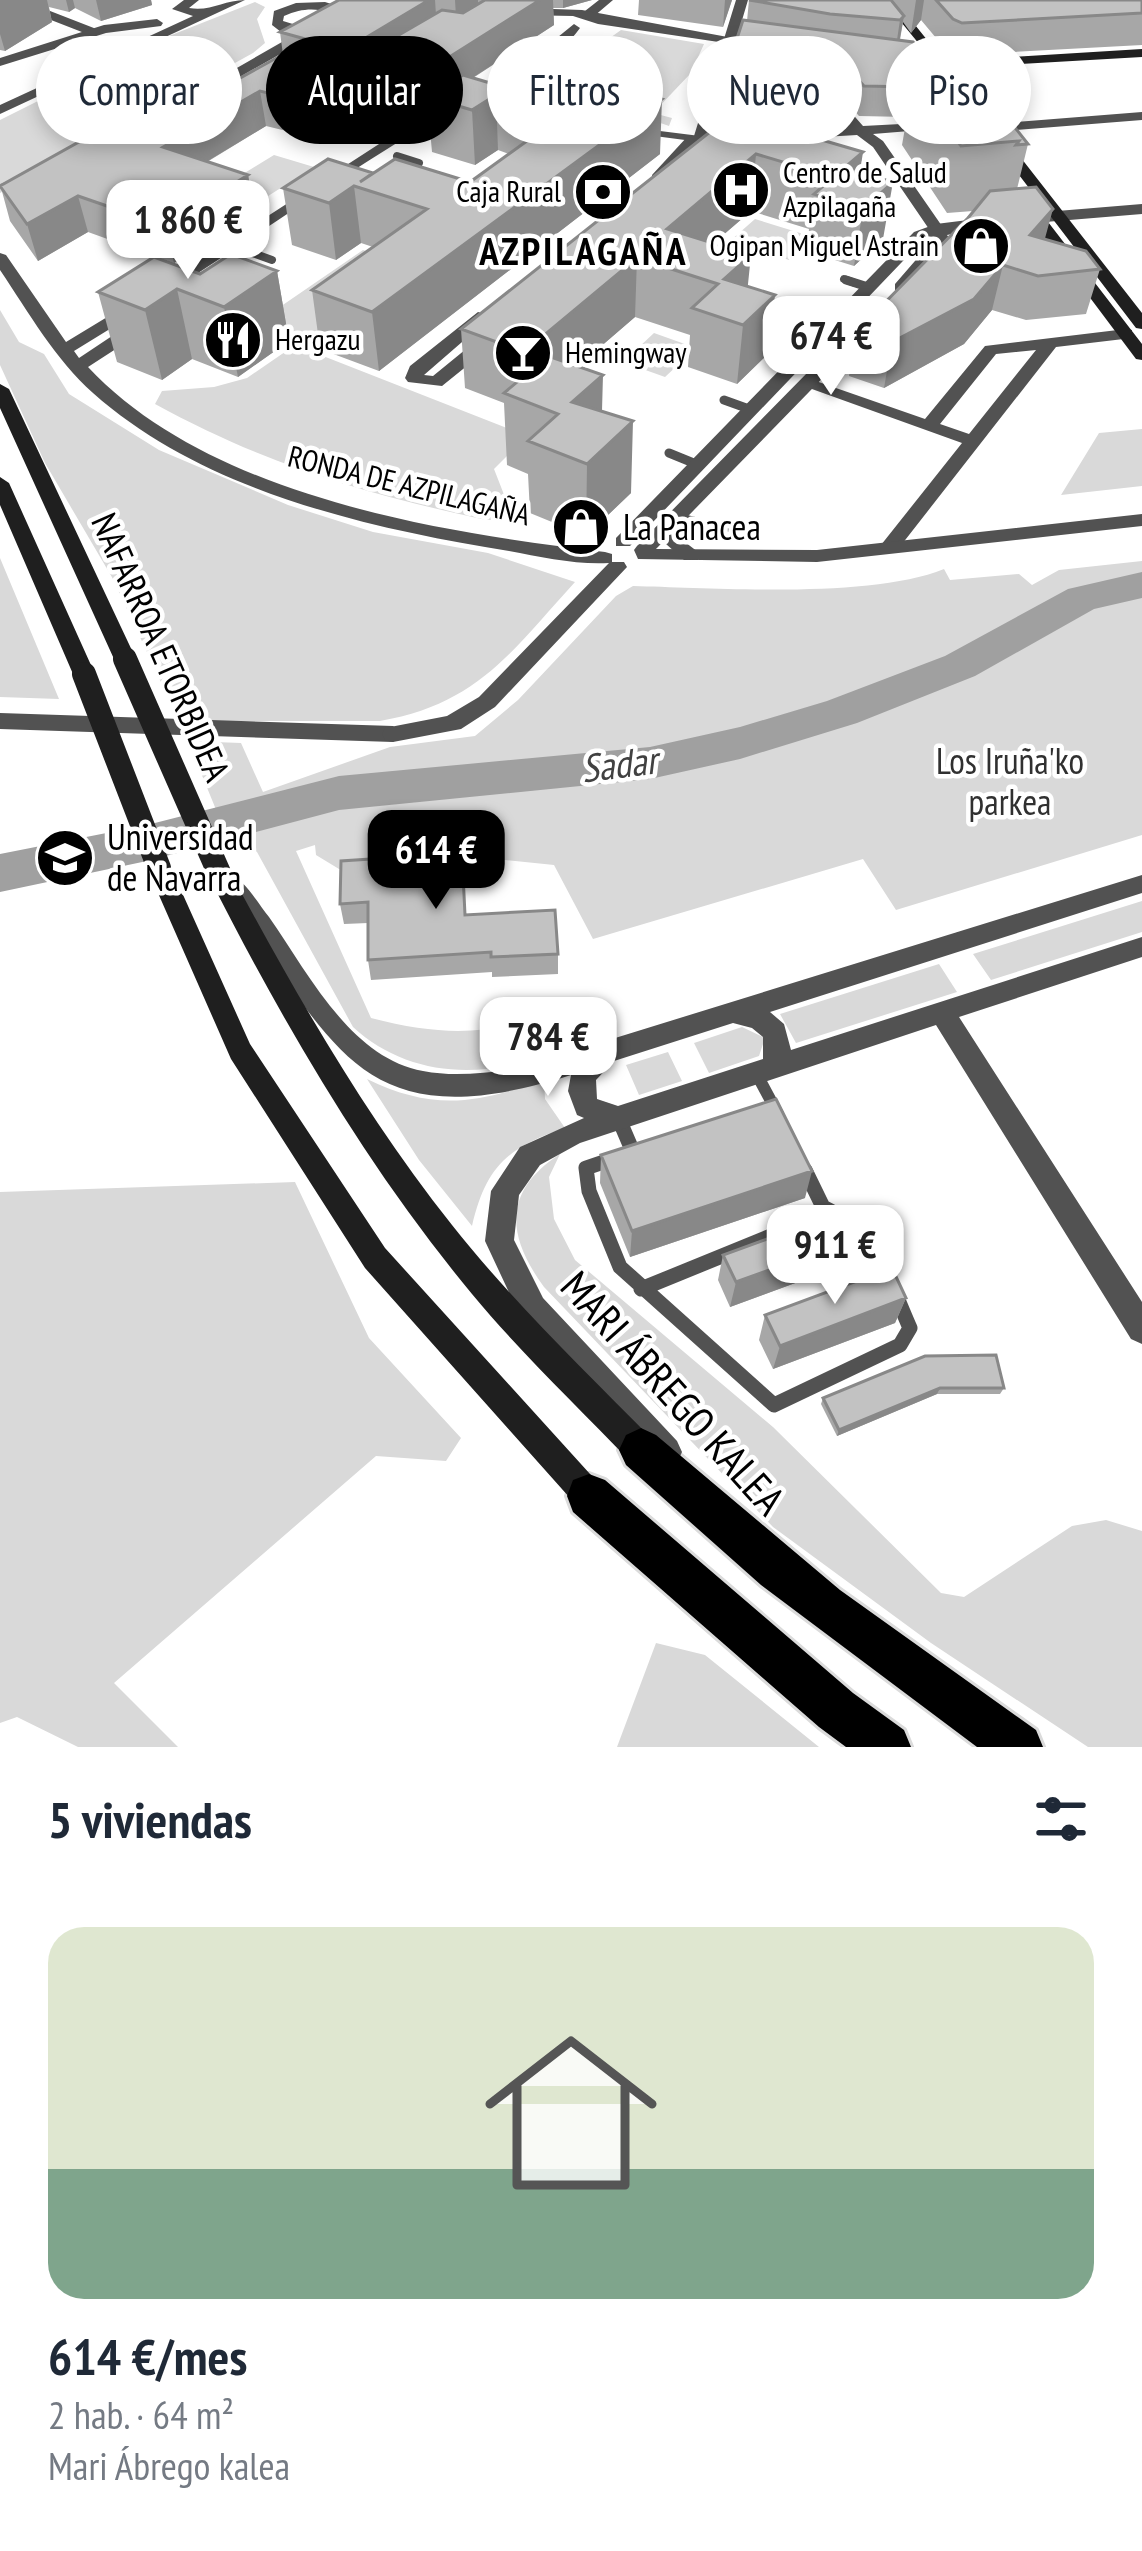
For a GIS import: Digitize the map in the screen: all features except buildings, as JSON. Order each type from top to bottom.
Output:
[{"type":"highway","points":[[641,1450],[873,1648],[1019,1747]]},
{"type":"highway","points":[[589,1496],[836,1710],[886,1747]]},
{"type":"main road","points":[[874,0],[902,36]]},
{"type":"main road","points":[[889,0],[917,36]]},
{"type":"main road","points":[[1031,60],[1142,53]]},
{"type":"main road","points":[[973,144],[1020,220],[1138,326]]},
{"type":"main road","points":[[1002,144],[1138,326],[1142,355]]},
{"type":"main road","name":"NAFARROA ETORBIDEA","points":[[0,389],[220,875],[284,1004],[395,1170],[481,1284],[641,1450]]},
{"type":"main road","points":[[0,483],[240,1051],[375,1258],[589,1496]]},
{"type":"street","points":[[164,0],[183,5]]},
{"type":"street","points":[[0,110],[239,0]]},
{"type":"street","points":[[517,12],[591,27],[608,0]]},
{"type":"street","points":[[731,36],[742,0]]},
{"type":"street","points":[[330,4],[358,12],[330,30],[307,33],[276,22],[279,5],[330,4]]},
{"type":"street","points":[[183,5],[184,14],[206,15]]},
{"type":"street","points":[[0,101],[142,32],[183,5]]},
{"type":"street","points":[[594,17],[717,36]]},
{"type":"street","points":[[568,36],[569,22]]},
{"type":"street","points":[[0,62],[93,32],[157,23]]},
{"type":"street","points":[[121,27],[142,32]]},
{"type":"street","points":[[259,62],[286,29]]},
{"type":"street","points":[[89,156],[307,33]]},
{"type":"street","points":[[70,359],[452,105],[487,95]]},
{"type":"street","points":[[70,359],[250,252],[329,191],[397,155],[487,97]]},
{"type":"street","points":[[1031,125],[1142,116]]},
{"type":"street","points":[[611,562],[637,566],[645,552],[939,245],[943,238],[901,189],[878,144],[862,132]]},
{"type":"street","points":[[646,187],[676,162],[687,144]]},
{"type":"street","points":[[701,158],[708,144]]},
{"type":"street","points":[[660,200],[677,185]]},
{"type":"street","points":[[611,562],[608,547],[623,542],[919,235],[936,229],[1142,208]]},
{"type":"street","name":"RONDA DE AZPILAGAÑA","points":[[0,258],[70,359],[123,410],[161,434],[289,490],[445,532],[611,562]]},
{"type":"street","points":[[504,300],[416,370],[414,378],[436,382],[509,322]]},
{"type":"street","points":[[929,426],[991,350],[1138,326]]},
{"type":"street","points":[[888,549],[1052,341]]},
{"type":"street","points":[[784,377],[801,375],[807,384],[975,442]]},
{"type":"street","points":[[919,512],[925,526],[953,542]]},
{"type":"street","points":[[623,542],[645,552],[691,556],[817,556],[1142,520]]},
{"type":"street","points":[[671,525],[691,556]]},
{"type":"street","points":[[0,722],[393,734],[453,723],[487,702],[611,562]]},
{"type":"street","points":[[220,875],[249,905],[337,1036],[361,1056],[396,1074],[456,1088],[515,1081],[1142,884]]},
{"type":"street","name":"MARI ÁBREGO KALEA","points":[[781,1573],[532,1308],[499,1241],[505,1191],[530,1156],[572,1134],[1142,947]]},
{"type":"street","points":[[734,1013],[760,1019],[776,1032],[779,1058],[763,1071]]},
{"type":"street","points":[[943,1014],[1142,1329]]},
{"type":"street","points":[[606,1053],[583,1074],[579,1092],[587,1107],[620,1119]]},
{"type":"lane","points":[[37,14],[93,32]]},
{"type":"lane","points":[[397,155],[419,163]]},
{"type":"lane","points":[[250,252],[272,260]]},
{"type":"lane","points":[[844,279],[868,287]]},
{"type":"lane","points":[[804,317],[832,326]]},
{"type":"lane","points":[[724,400],[749,410]]},
{"type":"lane","points":[[670,453],[696,464]]},
{"type":"lane","points":[[671,525],[741,525]]},
{"type":"lane","points":[[763,1071],[784,1128]]},
{"type":"lane","points":[[754,1114],[775,1108]]},
{"type":"lane","points":[[620,1119],[633,1152]]},
{"type":"lane","points":[[653,1145],[586,1168],[589,1191],[620,1267],[774,1405],[908,1336],[910,1328],[865,1233],[847,1215],[823,1207],[794,1148]]},
{"type":"lane","points":[[641,1289],[803,1223],[823,1207]]},
{"type":"green space","points":[[255,2],[265,7],[257,19],[265,43],[242,59],[242,36],[169,36]]},
{"type":"green space","points":[[621,30],[657,36],[613,36]]},
{"type":"green space","points":[[663,37],[687,41],[687,77],[663,102]]},
{"type":"green space","points":[[36,102],[36,144],[89,144],[0,193],[0,120]]},
{"type":"green space","points":[[274,155],[314,167],[257,203],[217,190]]},
{"type":"green space","points":[[755,219],[813,237],[789,260],[730,241]]},
{"type":"green space","points":[[363,250],[417,269],[313,343],[258,322]]},
{"type":"green space","points":[[0,310],[19,342],[44,354],[69,394],[159,450],[288,505],[373,532],[488,553],[575,582],[491,671],[443,702],[414,713],[380,721],[179,721],[113,579],[45,463],[0,365]]},
{"type":"green space","points":[[654,333],[696,348],[665,377],[623,362]]},
{"type":"green space","points":[[295,345],[527,436],[494,469],[510,510],[498,520],[486,520],[356,488],[237,444],[155,404],[162,391],[214,387],[247,378]]},
{"type":"green space","points":[[1142,429],[1142,486],[1061,495],[1099,433]]},
{"type":"green space","points":[[0,558],[59,699],[0,697]]},
{"type":"green space","name":"Los Iruña'ko parkea","points":[[1142,561],[1142,835],[896,910],[863,859],[593,939],[554,865],[505,860],[339,869],[316,855],[315,845],[296,851],[371,1018],[424,1029],[470,1031],[567,1011],[582,1047],[489,1069],[447,1069],[406,1060],[353,1027],[257,852],[219,817],[188,741],[241,743],[263,792],[390,747],[475,736],[518,700],[616,596],[633,586],[835,588],[876,585],[944,569],[950,580],[1019,574],[1032,585],[1059,570]]},
{"type":"green space","points":[[1142,901],[1142,932],[991,980],[973,954]]},
{"type":"green space","points":[[939,964],[957,992],[796,1043],[780,1014]]},
{"type":"green space","points":[[742,1027],[765,1038],[759,1056],[709,1073],[694,1043]]},
{"type":"green space","points":[[668,1052],[682,1081],[639,1095],[626,1065]]},
{"type":"green space","points":[[367,1079],[413,1096],[455,1100],[498,1094],[544,1079],[545,1099],[565,1128],[528,1143],[502,1162],[484,1188],[472,1226],[419,1160]]},
{"type":"green space","points":[[560,1154],[549,1177],[554,1219],[575,1260],[773,1427],[941,1593],[964,1597],[1072,1526],[1106,1520],[1142,1531],[1142,1747],[1088,1747],[931,1643],[773,1527],[531,1268],[517,1232],[520,1199],[541,1168]]},
{"type":"green space","points":[[295,1182],[369,1338],[461,1438],[446,1461],[376,1456],[114,1683],[178,1747],[78,1747],[17,1717],[0,1723],[0,1192]]},
{"type":"green space","points":[[656,1643],[705,1655],[819,1747],[617,1747]]},
{"type":"waterway","name":"Sadar","points":[[0,873],[147,843],[339,793],[650,763],[740,743],[842,712],[960,666],[1082,598],[1142,585]]},
{"type":"place","name":"Centro de Salud Azpilagaña","points":[[741,190]]},
{"type":"place","name":"Caja Rural","points":[[603,192]]},
{"type":"place","name":"Ogipan Miguel Astrain","points":[[981,246]]},
{"type":"place","name":"Hergazu","points":[[233,340]]},
{"type":"place","name":"Hemingway","points":[[523,353]]},
{"type":"place","name":"La Panacea","points":[[581,527]]},
{"type":"place","name":"Universidad de Navarra","points":[[65,858]]},
{"type":"district","name":"AZPILAGAÑA","points":[[584,251]]}]
